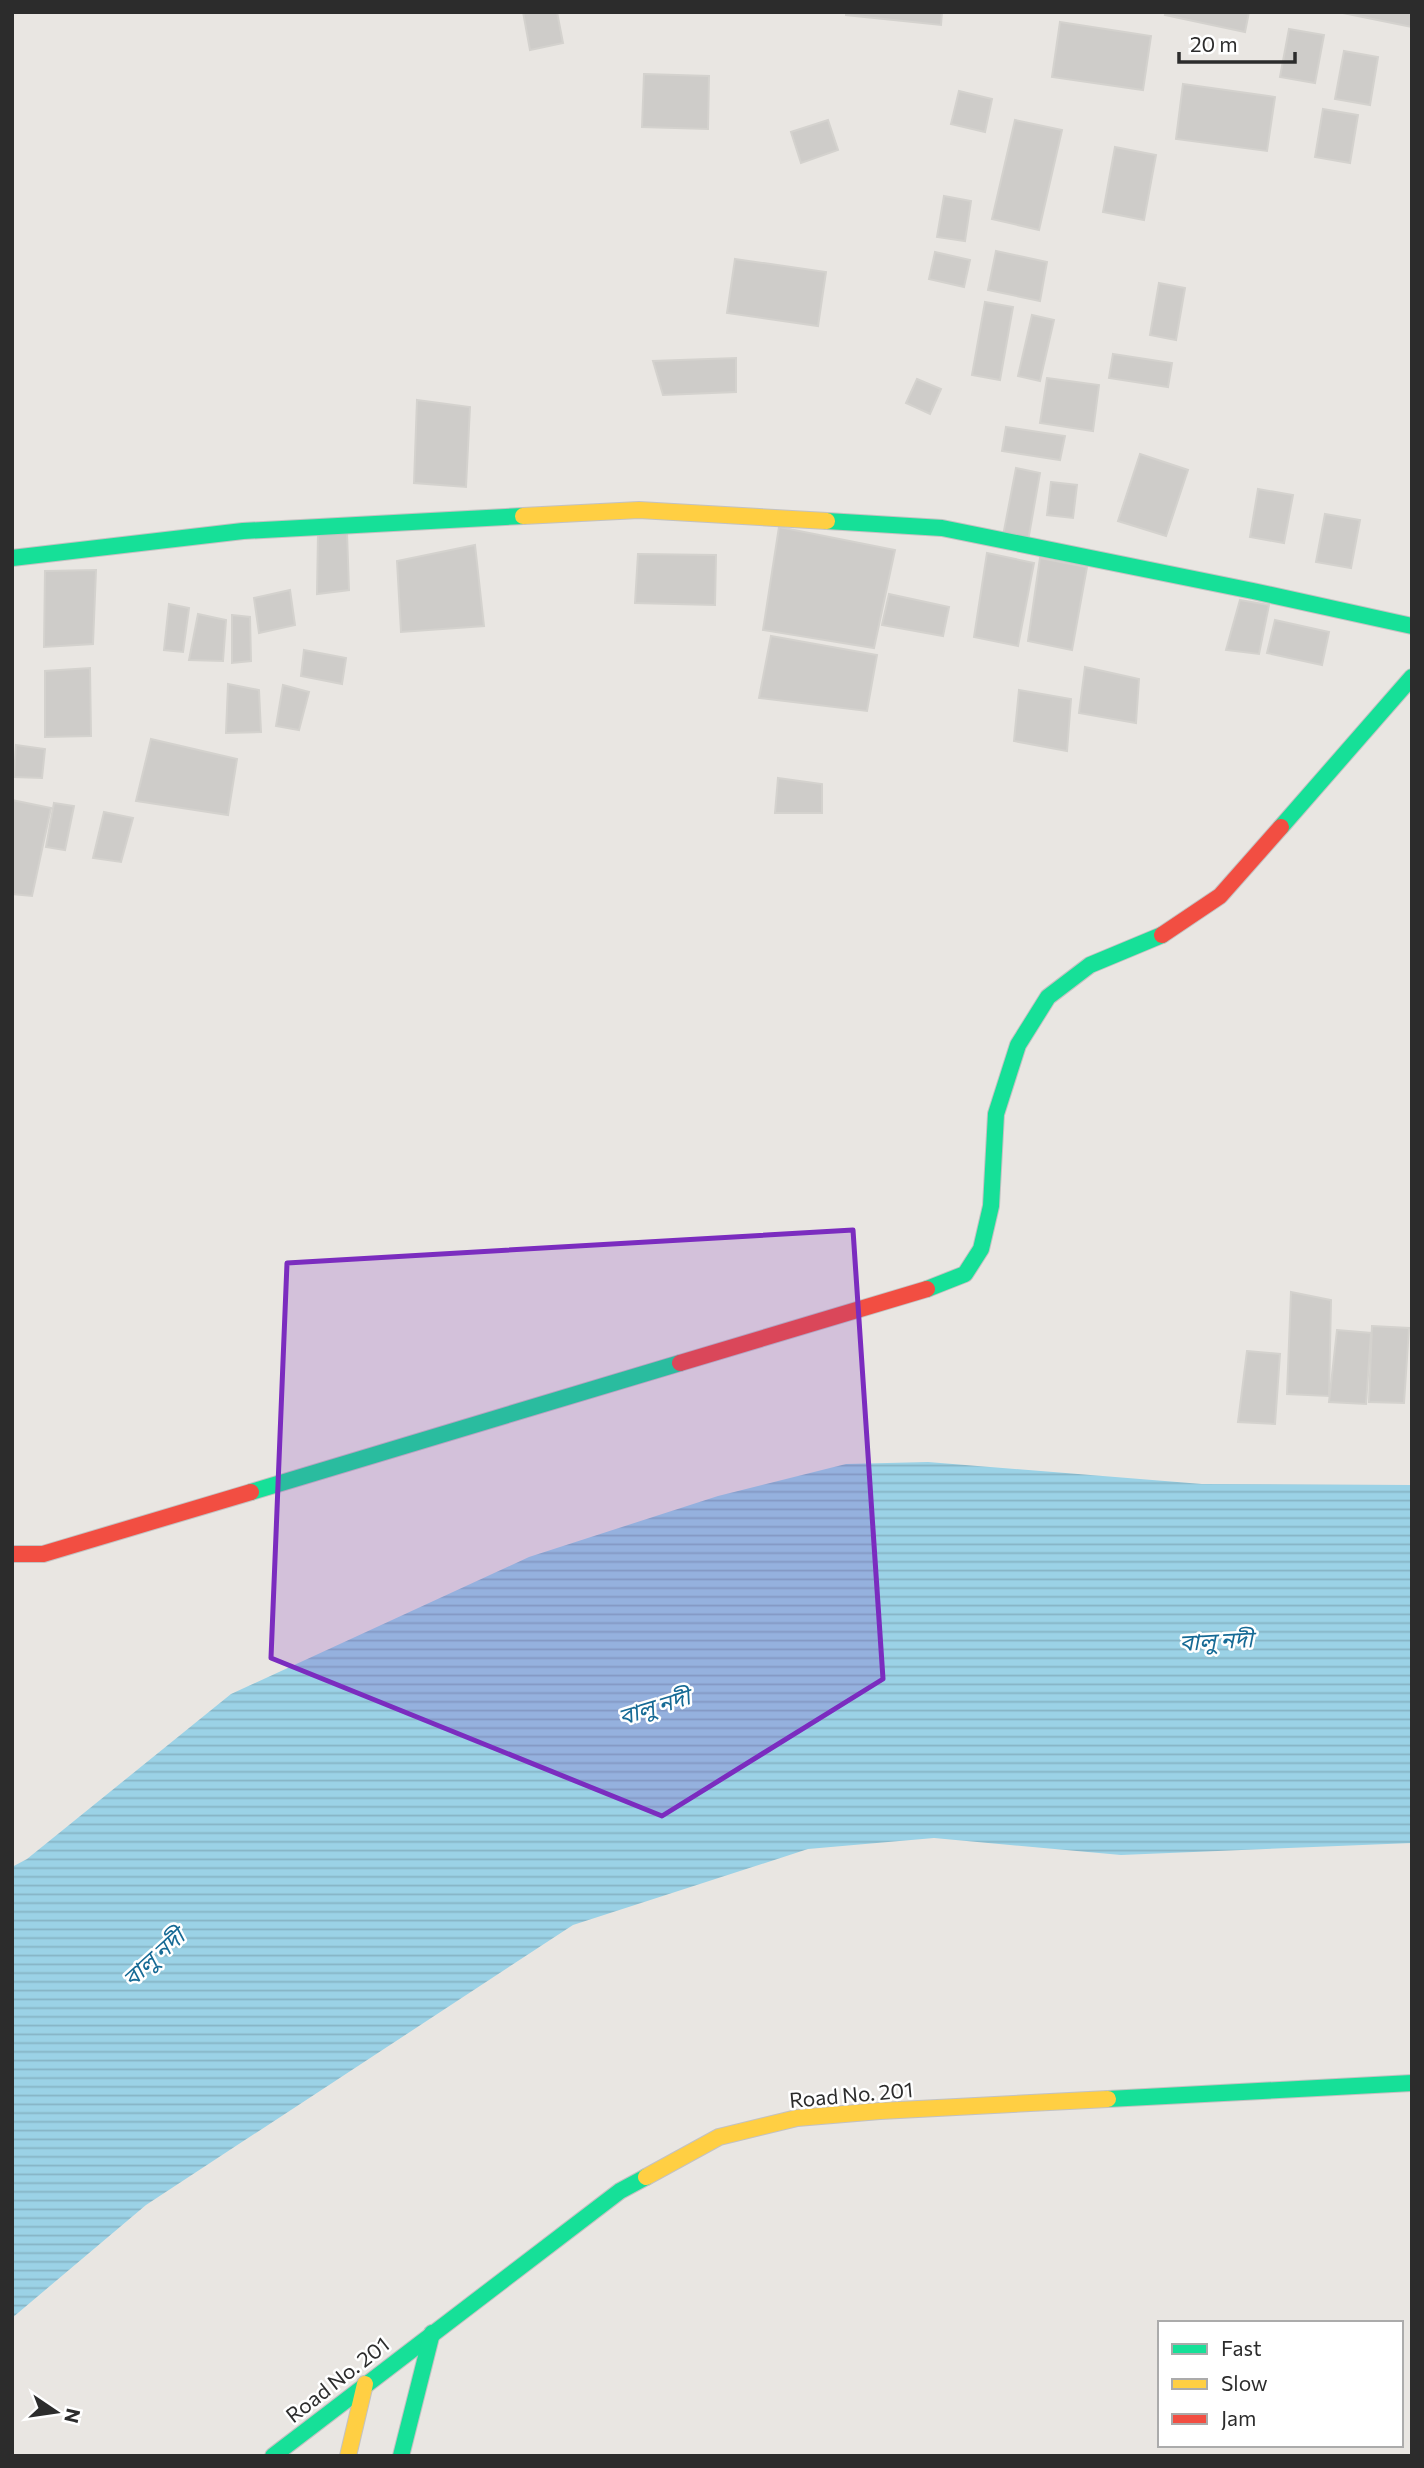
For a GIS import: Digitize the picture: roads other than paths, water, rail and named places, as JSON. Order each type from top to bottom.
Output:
[{"type":"street","points":[[12,558],[243,531],[639,510],[942,528],[1253,590],[1412,626]]},
{"type":"street","points":[[12,1555],[43,1554],[934,1287],[965,1274],[981,1249],[991,1206],[996,1114],[1018,1045],[1048,997],[1090,965],[1160,937],[1220,896],[1412,677]]},
{"type":"street","name":"Road No. 201","points":[[274,2456],[620,2191],[719,2137],[797,2118],[880,2111],[1412,2083]]},
{"type":"street","points":[[401,2456],[432,2333]]},
{"type":"street","points":[[348,2456],[365,2384]]},
{"type":"water","name":"বালু নদী","points":[[928,1462],[1202,1484],[1412,1485],[1412,1843],[1121,1855],[934,1838],[808,1849],[573,1925],[146,2205],[12,2318],[12,1867],[27,1859],[231,1694],[529,1557],[718,1496],[846,1464]]}]
